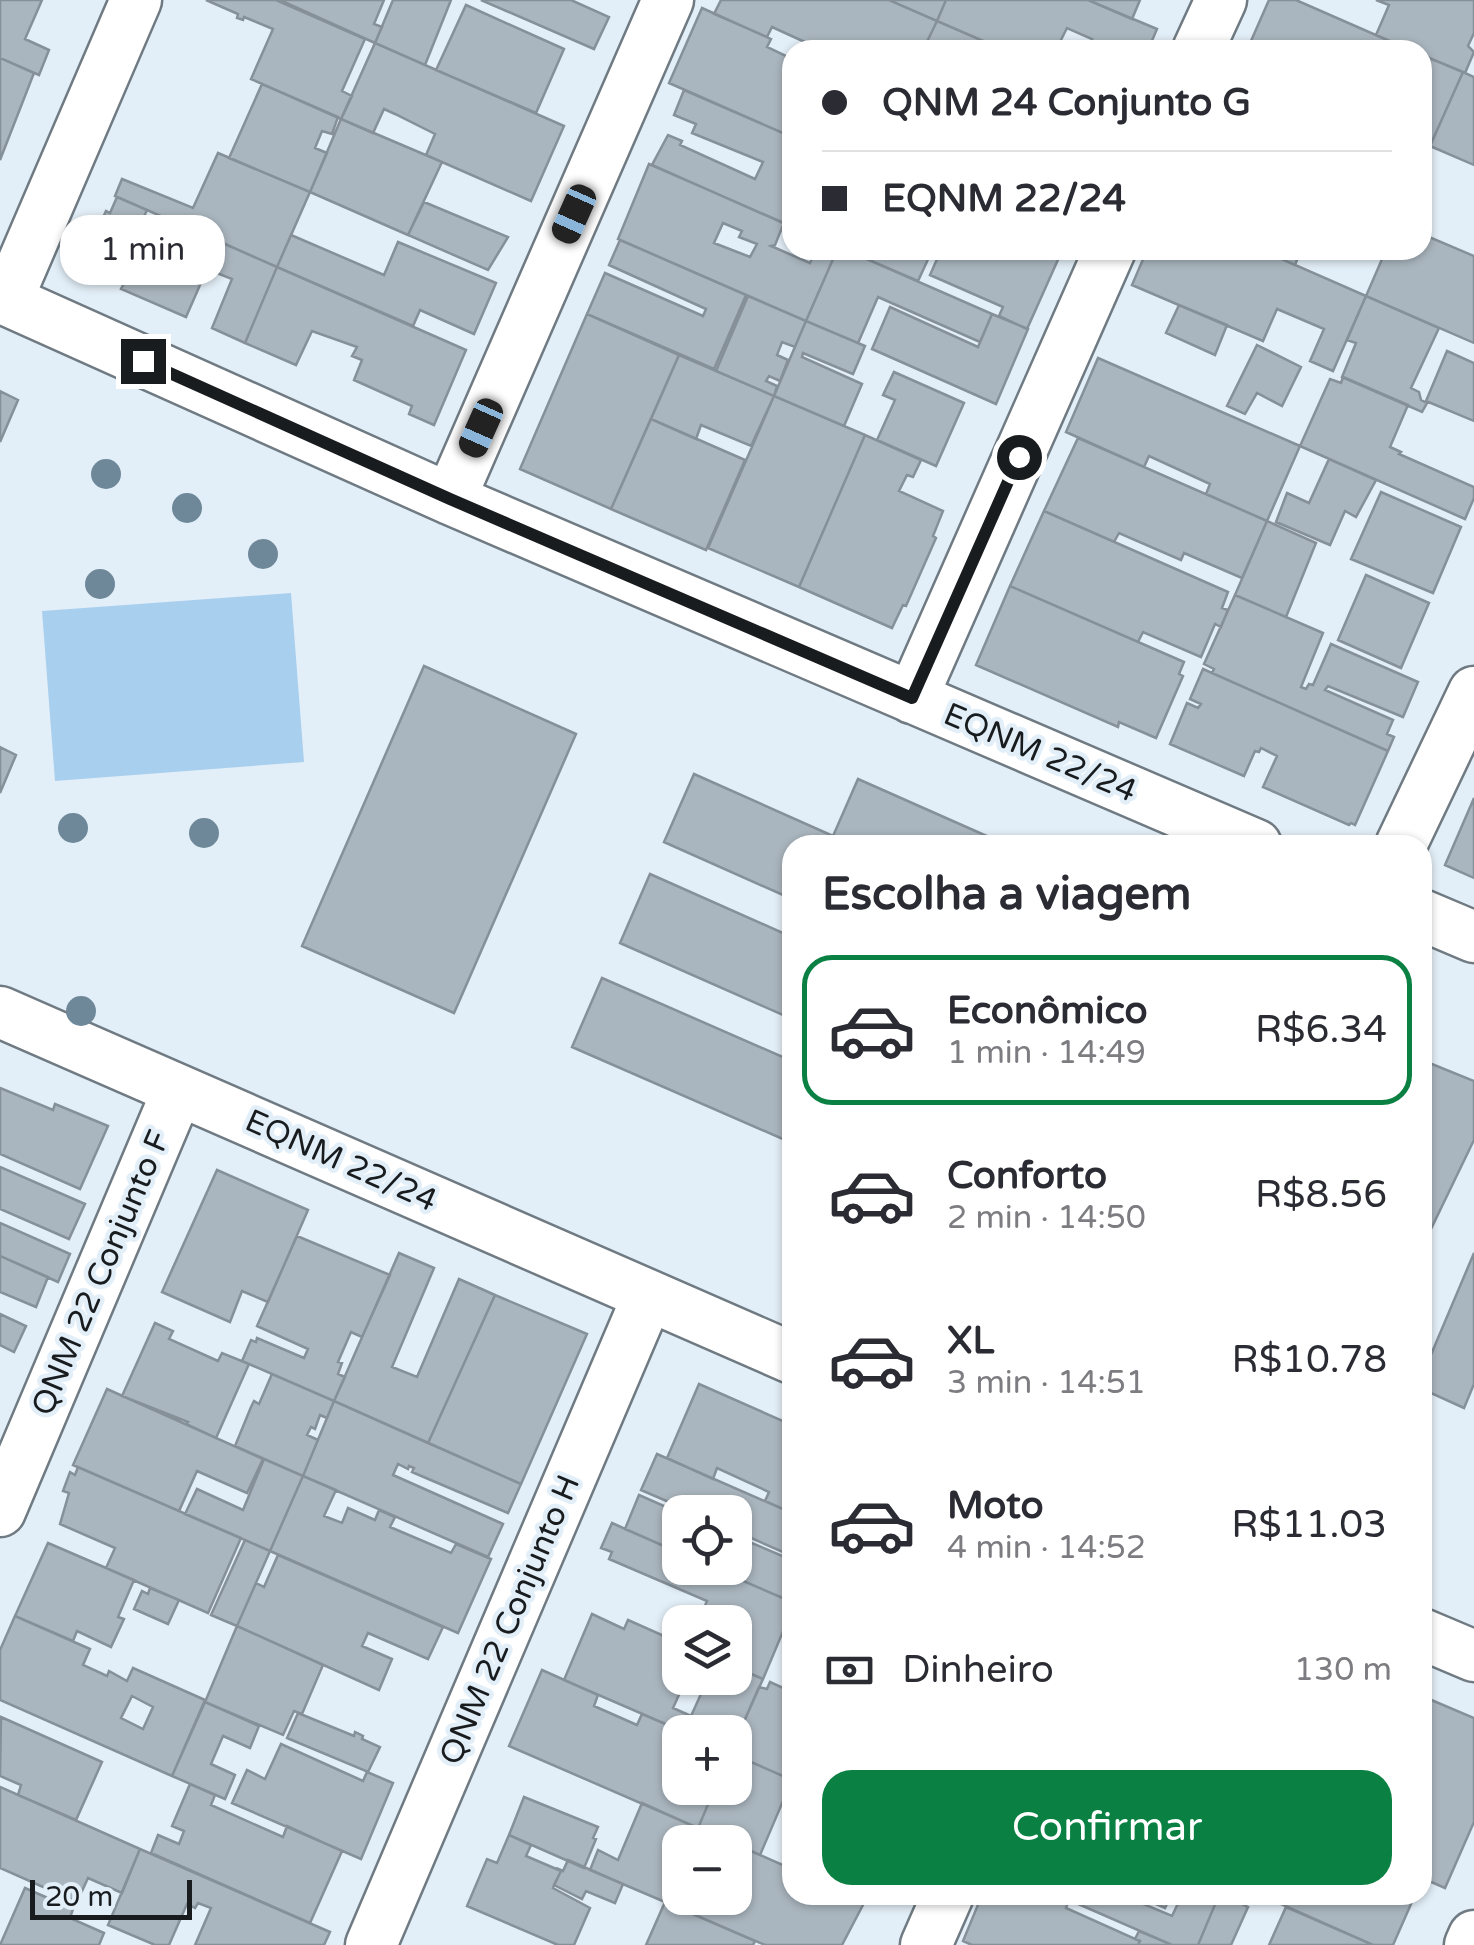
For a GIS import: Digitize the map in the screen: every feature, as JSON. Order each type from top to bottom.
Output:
[{"type":"street","points":[[4,298],[136,0]]},
{"type":"street","points":[[450,499],[668,0]]},
{"type":"street","points":[[1202,40],[1220,0]]},
{"type":"street","points":[[912,698],[1106,260]]},
{"type":"street","name":"EQNM 22/24","points":[[4,298],[450,499],[1233,835]]},
{"type":"street","points":[[1406,835],[1474,692]]},
{"type":"street","points":[[1432,919],[1474,937]]},
{"type":"street","name":"EQNM 22/24","points":[[0,1012],[782,1354]]},
{"type":"street","name":"QNM 22 Conjunto F","points":[[0,1511],[178,1090]]},
{"type":"street","name":"QNM 22 Conjunto H","points":[[371,1945],[648,1296]]},
{"type":"street","points":[[1432,1638],[1474,1656]]},
{"type":"street","points":[[926,1945],[944,1905]]},
{"type":"street","points":[[1470,1945],[1474,1936]]},
{"type":"shaded area","points":[[291,593],[304,762],[55,781],[42,611]]},
{"type":"building","points":[[0,0],[42,0],[25,39],[49,50],[39,75],[0,58]]},
{"type":"building","points":[[206,0],[276,0],[365,39],[342,91],[352,96],[341,119],[251,79],[273,29],[244,17],[237,18],[238,14]]},
{"type":"building","points":[[280,0],[384,0],[374,24],[382,27],[375,43]]},
{"type":"building","points":[[393,0],[451,0],[425,65],[375,43]]},
{"type":"building","points":[[481,0],[571,0],[609,17],[594,49]]},
{"type":"building","points":[[721,0],[889,0],[937,21],[928,40],[800,40],[772,27],[767,37],[714,14]]},
{"type":"building","points":[[889,0],[946,0],[937,21]]},
{"type":"building","points":[[946,0],[1088,0],[1157,29],[1152,40],[1091,40],[1067,28],[1061,40],[981,40],[937,21]]},
{"type":"building","points":[[1088,0],[1140,0],[1132,19]]},
{"type":"building","points":[[1269,0],[1296,0],[1387,40],[1251,40]]},
{"type":"building","points":[[1376,0],[1474,0],[1474,33],[1468,46],[1474,52],[1465,73],[1432,59],[1432,40],[1387,40],[1376,35],[1389,5]]},
{"type":"building","points":[[466,5],[564,49],[536,113],[436,70]]},
{"type":"building","points":[[702,8],[771,39],[767,47],[782,54],[782,133],[669,83]]},
{"type":"building","points":[[937,21],[981,40],[928,40]]},
{"type":"building","points":[[375,43],[564,126],[531,201],[426,155],[435,134],[384,109],[373,133],[341,119]]},
{"type":"building","points":[[0,58],[34,73],[0,160]]},
{"type":"building","points":[[1432,59],[1463,72],[1432,142]]},
{"type":"building","points":[[1463,72],[1474,77],[1474,165],[1432,147]]},
{"type":"building","points":[[262,84],[338,117],[332,134],[322,131],[315,148],[327,153],[310,192],[229,158]]},
{"type":"building","points":[[684,90],[782,133],[782,223],[652,165],[668,135],[682,141],[680,145],[755,179],[763,162],[692,133],[696,124],[674,115]]},
{"type":"building","points":[[341,119],[442,162],[408,235],[310,192]]},
{"type":"building","points":[[218,153],[310,192],[277,267],[115,196],[122,179],[193,208]]},
{"type":"building","points":[[649,164],[782,222],[775,245],[771,246],[782,251],[782,260],[833,260],[806,321],[618,239]],"holes":[[[723,223],[742,231],[739,237],[757,244],[750,257],[714,243]]]},
{"type":"building","points":[[117,197],[147,210],[143,219],[211,249],[214,239],[277,267],[245,343],[212,328],[232,279],[207,269],[186,317],[121,289],[127,278],[111,271],[106,282],[79,270],[106,211],[110,213]]},
{"type":"building","points":[[424,202],[508,237],[488,270],[408,235]]},
{"type":"building","points":[[291,235],[384,275],[398,242],[496,283],[474,334],[420,310],[413,326],[277,267]]},
{"type":"building","points":[[1432,238],[1474,256],[1474,343],[1366,296],[1382,260],[1432,260]]},
{"type":"building","points":[[620,240],[746,295],[714,369],[587,314],[605,273],[703,316],[706,309],[609,265]]},
{"type":"building","points":[[833,260],[869,260],[992,314],[980,342],[878,297],[858,343],[806,321]]},
{"type":"building","points":[[869,260],[928,260],[918,281]]},
{"type":"building","points":[[937,260],[1058,260],[1027,329],[999,316],[1003,307],[930,275]]},
{"type":"building","points":[[1143,260],[1284,260],[1366,296],[1333,371],[1310,361],[1324,329],[1277,309],[1263,341],[1132,285]]},
{"type":"building","points":[[277,267],[466,350],[434,425],[409,414],[412,406],[354,380],[362,360],[352,356],[357,347],[312,331],[296,365],[245,343]]},
{"type":"building","points":[[748,296],[806,321],[795,347],[782,342],[777,355],[788,360],[780,381],[769,376],[766,381],[777,386],[774,396],[716,371]]},
{"type":"building","points":[[1366,296],[1439,328],[1411,388],[1427,403],[1422,412],[1342,377],[1356,343],[1347,340]]},
{"type":"building","points":[[1179,305],[1227,325],[1215,355],[1166,333]]},
{"type":"building","points":[[890,307],[978,347],[992,314],[1028,329],[996,404],[872,349]]},
{"type":"building","points":[[587,314],[679,355],[611,509],[520,469]]},
{"type":"building","points":[[806,321],[865,346],[853,374],[803,353],[802,357],[862,384],[844,426],[774,396]]},
{"type":"building","points":[[1257,345],[1301,367],[1282,406],[1257,393],[1245,414],[1227,406]]},
{"type":"building","points":[[1447,351],[1474,363],[1474,421],[1426,401]]},
{"type":"building","points":[[679,355],[774,396],[751,446],[701,425],[696,439],[651,419]]},
{"type":"building","points":[[1098,358],[1300,446],[1267,521],[1206,494],[1210,484],[1149,456],[1144,467],[1066,432]]},
{"type":"building","points":[[894,372],[964,403],[936,466],[877,440],[895,400],[883,395]]},
{"type":"building","points":[[1343,377],[1408,405],[1390,447],[1474,487],[1465,519],[1300,446],[1330,379],[1341,383]]},
{"type":"building","points":[[0,391],[18,400],[0,442]]},
{"type":"building","points":[[774,396],[865,435],[799,587],[708,548]]},
{"type":"building","points":[[651,419],[745,460],[706,550],[611,509]]},
{"type":"building","points":[[865,435],[921,460],[913,477],[907,475],[899,491],[943,511],[933,536],[936,538],[892,628],[799,587]]},
{"type":"building","points":[[1078,438],[1267,521],[1242,578],[1184,553],[1181,560],[1119,533],[1114,542],[1044,511]]},
{"type":"building","points":[[1329,459],[1376,480],[1356,517],[1345,511],[1330,545],[1276,522],[1287,493],[1309,503]]},
{"type":"building","points":[[1381,492],[1461,527],[1433,593],[1351,559]]},
{"type":"building","points":[[1044,511],[1228,592],[1222,608],[1228,610],[1221,627],[1215,624],[1201,657],[1143,632],[1138,642],[1010,586]]},
{"type":"building","points":[[1267,521],[1316,543],[1286,617],[1235,595]]},
{"type":"building","points":[[1366,575],[1429,603],[1401,668],[1338,640]]},
{"type":"building","points":[[1010,586],[1184,662],[1179,674],[1183,676],[1156,738],[1119,722],[1118,727],[976,665]]},
{"type":"building","points":[[1235,595],[1323,633],[1301,687],[1313,685],[1331,644],[1418,682],[1403,717],[1328,686],[1325,690],[1393,720],[1387,734],[1394,737],[1388,751],[1212,673],[1214,669],[1204,664]]},
{"type":"building","points":[[424,666],[576,734],[454,1013],[302,946]]},
{"type":"building","points":[[1203,669],[1388,751],[1355,825],[1263,787],[1277,756],[1261,748],[1255,751],[1244,776],[1170,744],[1187,703],[1198,708],[1201,704],[1190,699]]},
{"type":"building","points":[[0,747],[16,755],[0,793]]},
{"type":"building","points":[[694,774],[832,835],[782,835],[782,895],[664,842]]},
{"type":"building","points":[[858,779],[984,835],[833,835]]},
{"type":"building","points":[[1474,798],[1474,878],[1445,865]]},
{"type":"building","points":[[650,874],[782,933],[782,1015],[620,943]]},
{"type":"building","points":[[602,978],[782,1057],[782,1139],[572,1047]]},
{"type":"building","points":[[1432,1064],[1474,1081],[1474,1140],[1432,1227]]},
{"type":"building","points":[[0,1088],[53,1110],[55,1104],[108,1126],[80,1189],[0,1154]]},
{"type":"building","points":[[0,1167],[85,1204],[69,1239],[0,1209]]},
{"type":"building","points":[[217,1170],[308,1210],[268,1302],[242,1291],[230,1322],[162,1292]]},
{"type":"building","points":[[0,1223],[70,1254],[58,1282],[0,1256]]},
{"type":"building","points":[[297,1236],[390,1275],[362,1337],[351,1332],[338,1362],[342,1363],[338,1374],[345,1377],[334,1401],[242,1361],[251,1340],[256,1342],[257,1338],[304,1358],[308,1349],[257,1326]]},
{"type":"building","points":[[399,1253],[434,1268],[392,1367],[417,1377],[459,1279],[495,1295],[428,1443],[334,1401]]},
{"type":"building","points":[[1474,1253],[1474,1384],[1464,1408],[1432,1394],[1432,1352]]},
{"type":"building","points":[[0,1256],[48,1277],[36,1307],[0,1292]]},
{"type":"building","points":[[495,1295],[587,1334],[521,1484],[428,1443]]},
{"type":"building","points":[[0,1314],[26,1326],[14,1352],[0,1345]]},
{"type":"building","points":[[155,1323],[173,1331],[169,1339],[218,1361],[222,1353],[249,1364],[216,1438],[188,1422],[122,1396]]},
{"type":"building","points":[[272,1374],[334,1401],[327,1418],[320,1415],[315,1429],[311,1427],[307,1435],[318,1440],[303,1476],[235,1446],[254,1401],[259,1404]]},
{"type":"building","points":[[699,1384],[782,1421],[782,1509],[765,1501],[769,1492],[717,1468],[713,1479],[667,1458]]},
{"type":"building","points":[[107,1389],[263,1459],[247,1493],[197,1471],[179,1511],[73,1465]]},
{"type":"building","points":[[334,1401],[521,1484],[508,1513],[412,1472],[414,1468],[409,1466],[408,1469],[398,1464],[393,1475],[503,1524],[488,1557],[303,1476]]},
{"type":"building","points":[[657,1454],[751,1495],[662,1495],[662,1499],[641,1490]]},
{"type":"building","points":[[264,1459],[303,1476],[270,1551],[185,1514],[197,1489],[243,1510]]},
{"type":"building","points":[[78,1467],[241,1538],[208,1613],[106,1568],[115,1548],[60,1524],[69,1493],[63,1491],[70,1472],[75,1475]]},
{"type":"building","points":[[303,1476],[336,1490],[324,1516],[342,1523],[348,1508],[375,1520],[379,1510],[395,1517],[390,1527],[451,1553],[456,1544],[491,1559],[458,1633],[270,1551]]},
{"type":"building","points":[[639,1495],[662,1505],[662,1545],[625,1529]]},
{"type":"building","points":[[752,1496],[782,1509],[782,1552],[752,1538]]},
{"type":"building","points":[[612,1523],[662,1545],[662,1582],[609,1559],[612,1552],[601,1548]]},
{"type":"building","points":[[245,1540],[270,1551],[237,1626],[211,1615]]},
{"type":"building","points":[[48,1543],[134,1580],[118,1617],[124,1619],[111,1647],[77,1631],[73,1641],[15,1616]]},
{"type":"building","points":[[752,1543],[782,1556],[782,1598],[752,1585]]},
{"type":"building","points":[[278,1555],[443,1627],[428,1659],[368,1633],[362,1646],[392,1659],[379,1690],[237,1626],[256,1583],[264,1587]]},
{"type":"building","points":[[670,1585],[752,1585],[782,1598],[782,1634],[763,1679],[752,1674],[752,1605],[705,1605],[707,1601]]},
{"type":"building","points":[[150,1588],[179,1600],[168,1624],[134,1609],[142,1591],[148,1594]]},
{"type":"building","points":[[592,1614],[624,1629],[628,1620],[662,1635],[662,1695],[679,1695],[673,1708],[689,1715],[662,1715],[662,1722],[564,1680]]},
{"type":"building","points":[[15,1616],[90,1649],[83,1665],[107,1676],[109,1671],[127,1681],[133,1668],[205,1700],[172,1776],[0,1700],[0,1650]],"holes":[[[132,1696],[153,1707],[143,1729],[121,1718]]]},
{"type":"building","points":[[237,1626],[323,1665],[302,1714],[294,1711],[283,1735],[205,1702]]},
{"type":"building","points":[[542,1670],[598,1695],[594,1706],[637,1725],[642,1714],[662,1723],[662,1805],[708,1805],[699,1825],[691,1825],[509,1746]]},
{"type":"building","points":[[752,1674],[763,1679],[747,1715],[691,1715],[701,1695],[752,1695]]},
{"type":"building","points":[[770,1682],[782,1687],[782,1776],[752,1762],[752,1715],[747,1715],[759,1687],[767,1689]]},
{"type":"building","points":[[1432,1700],[1474,1718],[1474,1822],[1445,1888],[1432,1882]]},
{"type":"building","points":[[205,1702],[259,1726],[250,1748],[223,1736],[211,1764],[235,1775],[225,1799],[172,1776]]},
{"type":"building","points":[[298,1713],[354,1736],[355,1732],[380,1747],[368,1772],[287,1738]]},
{"type":"building","points":[[1,1717],[102,1762],[76,1820],[18,1795],[21,1785],[0,1776]]},
{"type":"building","points":[[281,1744],[363,1781],[367,1772],[393,1783],[361,1859],[232,1803],[247,1770],[265,1779]]},
{"type":"building","points":[[752,1762],[782,1776],[782,1803],[760,1855],[752,1852],[752,1825],[699,1825],[708,1805],[752,1805]]},
{"type":"building","points":[[190,1784],[215,1795],[211,1805],[283,1837],[287,1826],[342,1851],[310,1923],[151,1853],[158,1835],[179,1844],[184,1831],[172,1826]]},
{"type":"building","points":[[0,1787],[140,1849],[122,1893],[88,1878],[77,1902],[0,1868]]},
{"type":"building","points":[[524,1797],[598,1827],[584,1868],[509,1835]]},
{"type":"building","points":[[642,1803],[691,1825],[662,1825],[662,1901],[590,1870],[598,1850],[618,1860]]},
{"type":"building","points":[[509,1835],[531,1845],[526,1856],[561,1871],[553,1888],[590,1908],[574,1945],[558,1945],[467,1906],[487,1859],[497,1863]]},
{"type":"building","points":[[140,1849],[330,1932],[324,1945],[195,1945],[211,1908],[198,1903],[195,1908],[187,1904],[169,1945],[155,1945],[108,1925]]},
{"type":"building","points":[[752,1851],[782,1865],[782,1905],[863,1905],[842,1945],[765,1945],[695,1915],[752,1915]]},
{"type":"building","points":[[568,1860],[623,1884],[615,1903],[586,1891],[582,1899],[554,1885],[561,1871],[556,1868],[563,1871]]},
{"type":"building","points":[[25,1888],[73,1909],[70,1918],[104,1933],[99,1945],[0,1945]]},
{"type":"building","points":[[978,1905],[1067,1905],[1066,1908],[1140,1941],[1138,1945],[972,1945],[963,1941]]},
{"type":"building","points":[[1081,1905],[1146,1905],[1172,1916],[1177,1905],[1215,1905],[1198,1945],[1172,1945]]},
{"type":"building","points":[[1215,1905],[1248,1907],[1231,1945],[1198,1945]]},
{"type":"building","points":[[1283,1905],[1411,1905],[1393,1945],[1373,1945]]},
{"type":"building","points":[[1286,1907],[1373,1945],[1269,1945]]},
{"type":"building","points":[[662,1909],[662,1915],[695,1915],[755,1941],[753,1945],[646,1945]]},
{"type":"building","points":[[1139,1931],[1172,1945],[1138,1945],[1140,1941],[1135,1939]]},
{"type":"route","points":[[143,361],[450,499],[912,698],[1019,457]]}]
